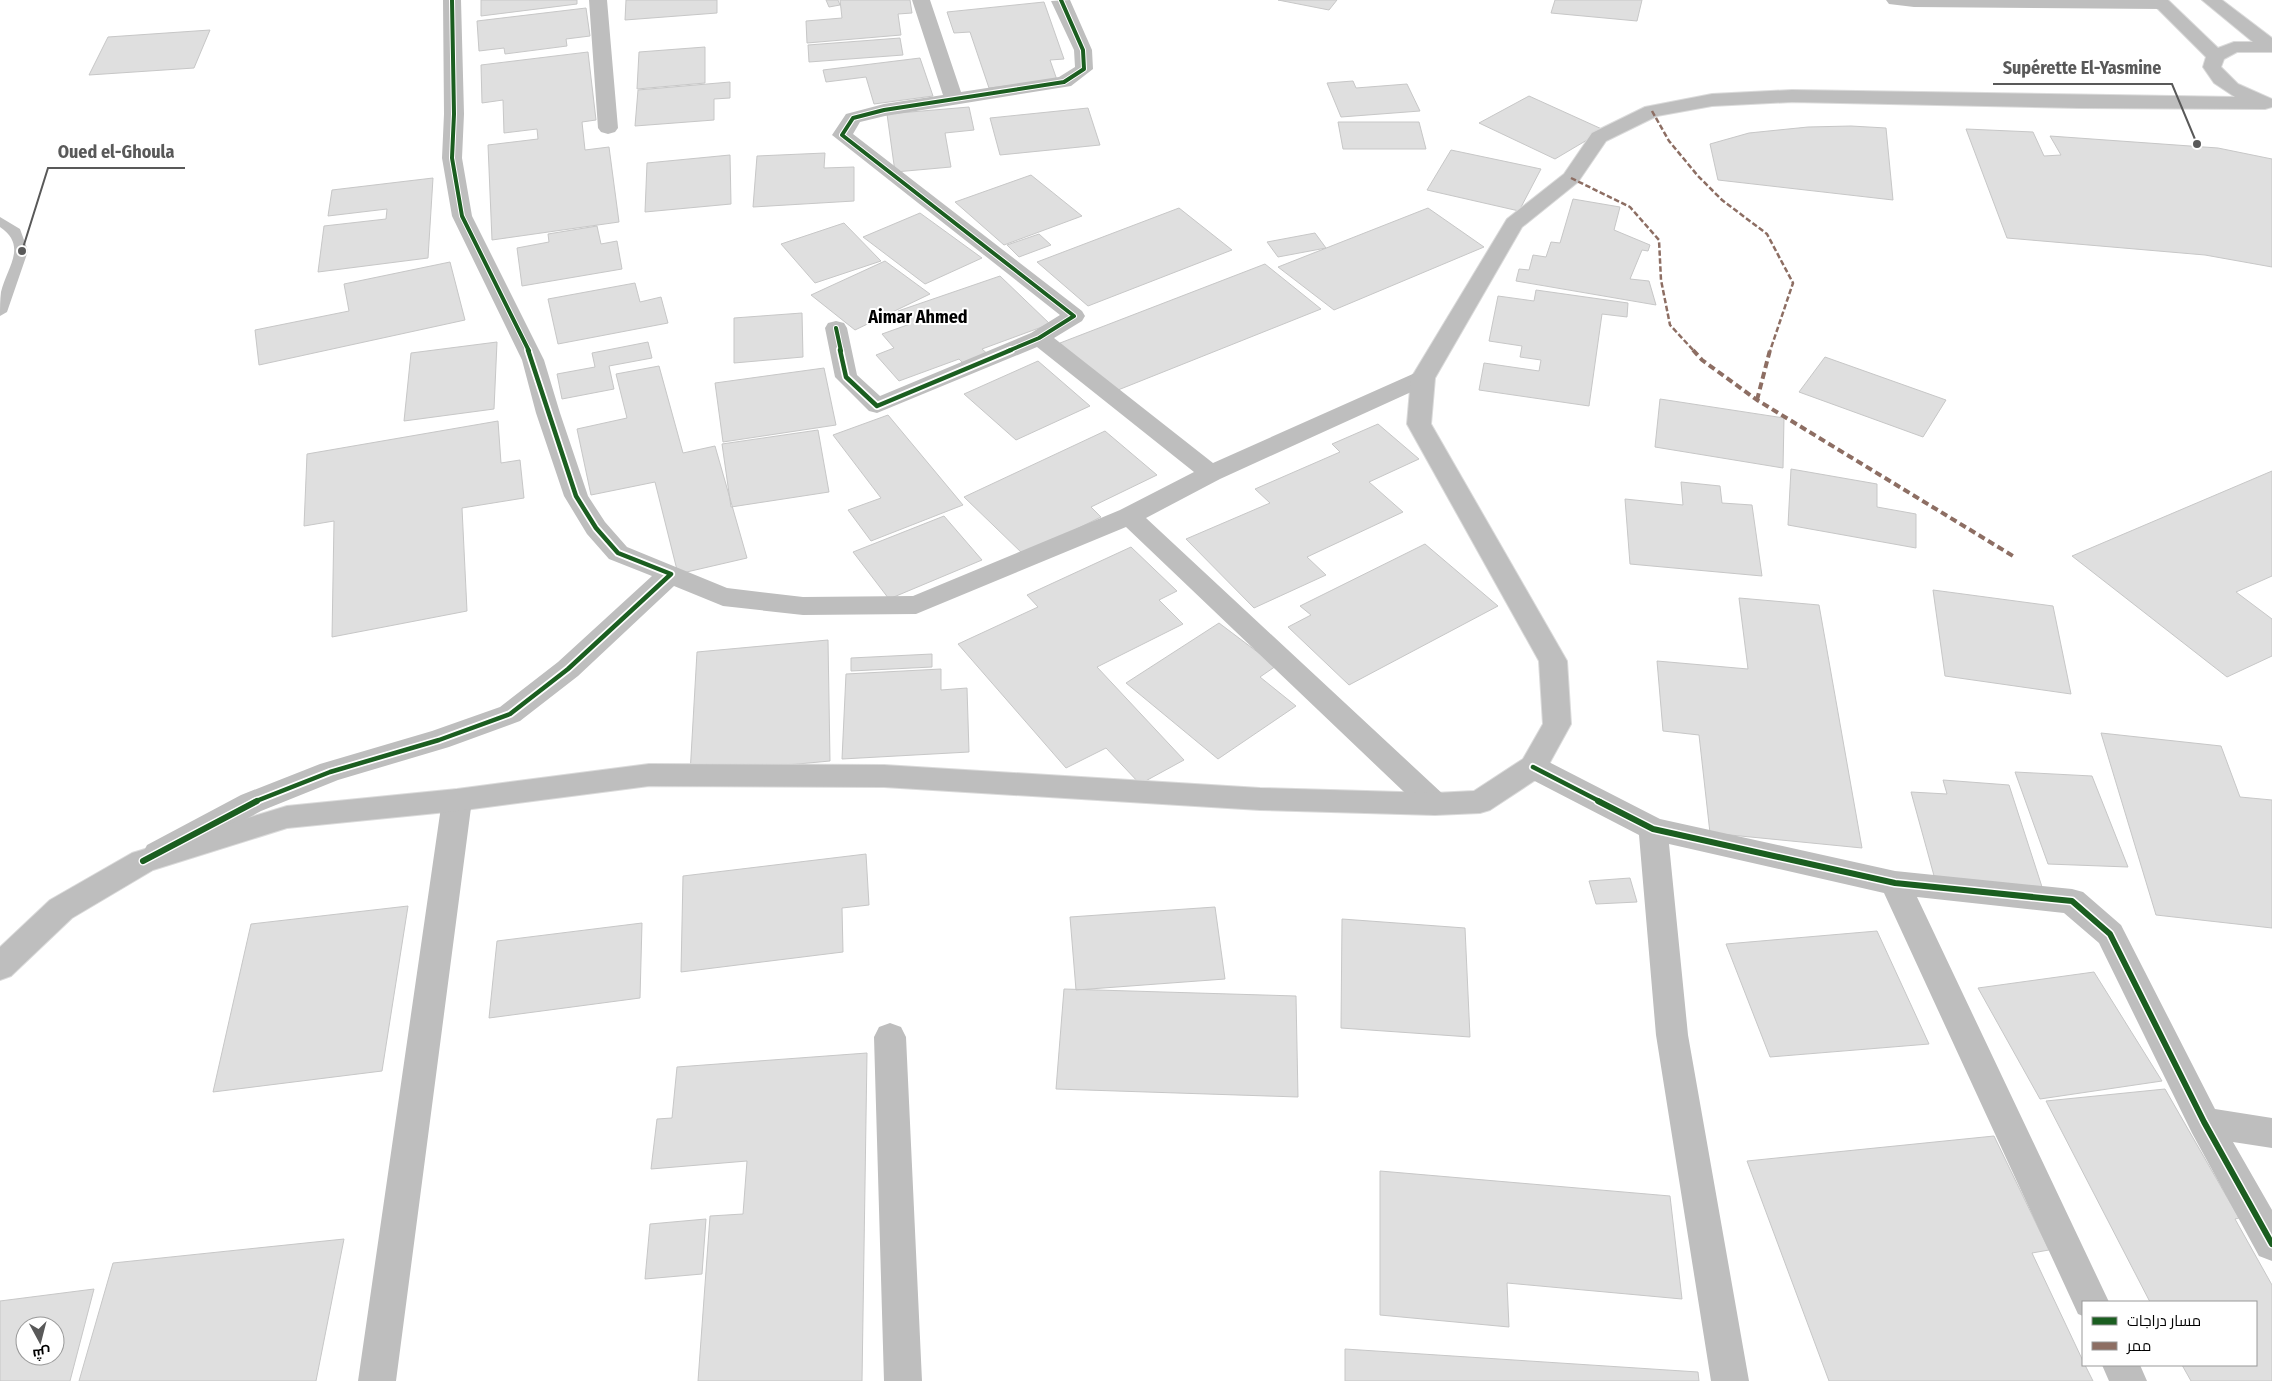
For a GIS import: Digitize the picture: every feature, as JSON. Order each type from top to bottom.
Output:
[{"type":"street","points":[[452,0],[454,94],[452,158],[462,216],[533,360],[548,413],[576,496],[596,528],[618,553],[723,597],[803,606],[916,605],[1129,516],[1211,473],[1423,378]]},
{"type":"street","points":[[598,0],[608,128]]},
{"type":"street","points":[[921,0],[954,99]]},
{"type":"street","points":[[836,328],[846,377],[877,406],[1039,338],[1074,316],[842,135],[852,118],[884,110],[1064,82],[1084,69],[1083,50],[1061,0]]},
{"type":"street","points":[[1895,0],[1914,2],[2160,2],[2216,56]]},
{"type":"street","points":[[2211,0],[2272,47]]},
{"type":"street","points":[[2269,103],[2234,90],[2218,78],[2212,67],[2216,56],[2234,47],[2272,47]]},
{"type":"street","points":[[2190,103],[2208,91],[2218,78]]},
{"type":"street","points":[[144,860],[288,817],[457,800],[649,775],[874,776],[1260,799],[1435,804],[1480,802],[1533,767],[1557,724],[1553,661],[1419,424],[1423,378],[1514,223],[1571,178],[1599,137],[1652,111],[1712,100],[1792,96],[2269,103]]},
{"type":"street","points":[[1039,338],[1211,473]]},
{"type":"street","points":[[1129,516],[1435,804]]},
{"type":"street","points":[[0,967],[61,909],[144,860],[251,803],[330,772],[440,740],[510,714],[568,669],[671,574]]},
{"type":"street","points":[[1533,767],[1653,829],[1895,883],[2072,901],[2110,934],[2204,1122],[2272,1244]]},
{"type":"street","points":[[377,1381],[457,800]]},
{"type":"street","points":[[1653,829],[1672,1035],[1730,1381]]},
{"type":"street","points":[[1895,883],[2091,1301]]},
{"type":"street","points":[[890,1037],[903,1381]]},
{"type":"street","points":[[2204,1122],[2272,1134]]},
{"type":"street","points":[[2121,1366],[2128,1381]]},
{"type":"building","points":[[481,0],[577,0],[577,4],[481,16]]},
{"type":"building","points":[[626,0],[717,0],[717,13],[625,20]]},
{"type":"building","points":[[826,0],[838,0],[840,5],[829,7]]},
{"type":"building","points":[[840,0],[910,0],[912,13],[898,14],[901,35],[807,43],[806,21],[842,18]]},
{"type":"building","points":[[1278,0],[1337,0],[1329,10]]},
{"type":"building","points":[[1555,0],[1642,0],[1637,21],[1551,13]]},
{"type":"building","points":[[1044,2],[1064,59],[1050,60],[1057,80],[989,88],[970,32],[954,33],[947,12]]},
{"type":"building","points":[[586,8],[590,36],[566,39],[567,46],[505,54],[504,48],[479,51],[477,21]]},
{"type":"building","points":[[210,30],[194,68],[89,75],[108,37]]},
{"type":"building","points":[[900,38],[903,55],[809,62],[808,45]]},
{"type":"building","points":[[705,47],[705,83],[637,89],[639,52]]},
{"type":"building","points":[[588,52],[596,120],[582,122],[585,150],[609,147],[619,222],[492,240],[488,145],[538,139],[537,129],[504,133],[503,100],[482,103],[481,65]]},
{"type":"building","points":[[920,58],[933,96],[874,104],[866,77],[826,82],[823,70]]},
{"type":"building","points":[[1353,81],[1356,88],[1407,84],[1420,111],[1341,117],[1327,83]]},
{"type":"building","points":[[730,82],[730,98],[714,99],[714,120],[635,126],[638,90]]},
{"type":"building","points":[[1529,96],[1604,130],[1555,159],[1479,123]]},
{"type":"building","points":[[969,107],[974,130],[945,133],[951,167],[895,172],[887,114]]},
{"type":"building","points":[[1088,108],[1100,145],[1000,155],[990,118]]},
{"type":"building","points":[[1338,122],[1419,122],[1426,149],[1343,149]]},
{"type":"building","points":[[1851,126],[1886,128],[1893,200],[1718,180],[1710,144],[1749,133],[1808,127]]},
{"type":"building","points":[[1966,129],[2033,132],[2044,156],[2061,155],[2050,136],[2218,148],[2272,159],[2272,267],[2205,255],[2007,238]]},
{"type":"building","points":[[1451,150],[1541,169],[1519,211],[1427,190]]},
{"type":"building","points":[[825,153],[824,168],[854,167],[854,201],[753,207],[757,156]]},
{"type":"building","points":[[730,155],[731,204],[645,212],[647,163]]},
{"type":"building","points":[[1031,175],[1082,216],[1004,245],[955,202]]},
{"type":"building","points":[[433,178],[428,258],[318,272],[324,226],[386,219],[387,209],[328,216],[332,190]]},
{"type":"building","points":[[1573,199],[1620,207],[1614,230],[1650,245],[1648,251],[1642,250],[1630,279],[1649,281],[1656,305],[1516,281],[1519,269],[1529,270],[1533,255],[1546,257],[1551,242],[1560,243]]},
{"type":"building","points":[[1179,208],[1232,250],[1088,306],[1037,262]]},
{"type":"building","points":[[1428,208],[1484,247],[1334,310],[1278,267]]},
{"type":"building","points":[[920,213],[982,258],[925,284],[863,237]]},
{"type":"building","points":[[844,223],[881,261],[815,283],[781,244]]},
{"type":"building","points":[[597,226],[601,244],[617,241],[622,269],[522,286],[517,248],[549,242],[548,234]]},
{"type":"building","points":[[1315,233],[1326,248],[1278,257],[1267,242]]},
{"type":"building","points":[[1039,234],[1051,245],[1019,257],[1007,245]]},
{"type":"building","points":[[885,261],[930,294],[855,330],[811,295]]},
{"type":"building","points":[[450,262],[465,320],[259,365],[255,330],[349,311],[344,284]]},
{"type":"building","points":[[1265,264],[1321,309],[1113,392],[1060,343]]},
{"type":"building","points":[[1000,276],[1050,324],[982,349],[991,357],[966,366],[959,359],[899,381],[876,355],[894,348],[882,334],[910,324],[898,311]]},
{"type":"building","points":[[635,283],[640,302],[661,297],[668,323],[558,344],[548,299]]},
{"type":"building","points":[[1536,290],[1628,303],[1627,317],[1602,314],[1589,406],[1479,390],[1484,363],[1539,371],[1541,360],[1520,357],[1522,346],[1489,341],[1498,296],[1534,301]]},
{"type":"building","points":[[802,313],[803,357],[734,363],[734,318]]},
{"type":"building","points":[[497,342],[494,409],[404,421],[411,353]]},
{"type":"building","points":[[648,342],[652,358],[609,366],[614,389],[562,399],[557,374],[595,367],[592,353]]},
{"type":"building","points":[[1825,357],[1946,400],[1923,437],[1799,392]]},
{"type":"building","points":[[1038,361],[1090,406],[1016,440],[964,394]]},
{"type":"building","points":[[659,366],[683,453],[715,446],[747,558],[678,574],[655,482],[591,495],[577,429],[627,418],[616,374]]},
{"type":"building","points":[[824,368],[836,425],[723,442],[715,383]]},
{"type":"building","points":[[1660,399],[1784,418],[1783,468],[1655,447]]},
{"type":"building","points":[[888,415],[963,505],[871,541],[848,510],[881,498],[833,435]]},
{"type":"building","points":[[498,421],[501,463],[520,460],[524,498],[462,508],[467,611],[332,637],[334,521],[304,526],[307,454]]},
{"type":"building","points":[[1378,424],[1419,459],[1369,482],[1403,512],[1307,557],[1326,575],[1254,608],[1186,539],[1270,503],[1255,489],[1340,452],[1332,444]]},
{"type":"building","points":[[818,430],[829,492],[731,507],[722,444]]},
{"type":"building","points":[[1105,431],[1157,475],[1091,507],[1101,517],[1024,555],[964,497]]},
{"type":"building","points":[[1791,469],[1877,484],[1877,507],[1916,514],[1916,548],[1788,525]]},
{"type":"building","points":[[2272,471],[2272,576],[2236,592],[2272,619],[2272,656],[2227,677],[2072,556]]},
{"type":"building","points":[[1681,482],[1720,486],[1722,503],[1752,505],[1762,576],[1630,564],[1625,499],[1683,505]]},
{"type":"building","points":[[944,516],[982,560],[889,599],[853,552]]},
{"type":"building","points":[[1425,544],[1498,606],[1349,685],[1288,627],[1311,615],[1300,606]]},
{"type":"building","points":[[1131,547],[1177,591],[1159,600],[1183,624],[1097,667],[1184,760],[1140,784],[1106,748],[1066,768],[958,644],[1038,607],[1027,595]]},
{"type":"building","points":[[1933,590],[2053,606],[2071,694],[1945,676]]},
{"type":"building","points":[[1739,598],[1819,605],[1862,848],[1710,833],[1699,735],[1663,731],[1657,661],[1748,669]]},
{"type":"building","points":[[1219,623],[1276,666],[1260,677],[1296,706],[1218,759],[1126,683]]},
{"type":"building","points":[[828,640],[830,761],[690,774],[697,652]]},
{"type":"building","points":[[932,654],[932,667],[851,671],[851,658]]},
{"type":"building","points":[[941,669],[941,690],[967,688],[969,752],[842,759],[846,674]]},
{"type":"building","points":[[2101,733],[2221,746],[2240,797],[2272,800],[2272,928],[2156,915]]},
{"type":"building","points":[[2015,772],[2092,776],[2128,867],[2048,864]]},
{"type":"building","points":[[1943,780],[2009,785],[2043,890],[1936,883],[1911,792],[1947,794]]},
{"type":"building","points":[[866,854],[869,905],[842,908],[843,952],[681,972],[683,876]]},
{"type":"building","points":[[1630,878],[1637,902],[1596,904],[1589,881]]},
{"type":"building","points":[[408,906],[382,1071],[213,1092],[251,924]]},
{"type":"building","points":[[1215,907],[1225,979],[1076,990],[1070,917]]},
{"type":"building","points":[[1342,919],[1465,928],[1470,1037],[1341,1028]]},
{"type":"building","points":[[642,923],[640,998],[489,1018],[497,941]]},
{"type":"building","points":[[1877,931],[1929,1044],[1770,1057],[1726,944]]},
{"type":"building","points":[[2094,972],[2162,1081],[2040,1099],[1978,988]]},
{"type":"building","points":[[1064,989],[1296,996],[1298,1097],[1056,1089]]},
{"type":"building","points":[[867,1053],[862,1381],[698,1381],[710,1216],[743,1214],[747,1161],[651,1169],[657,1119],[672,1118],[677,1067]]},
{"type":"building","points":[[2165,1089],[2239,1218],[2235,1219],[2272,1285],[2272,1381],[2191,1381],[2183,1366],[2257,1366],[2257,1301],[2149,1301],[2046,1101]]},
{"type":"building","points":[[1994,1136],[2049,1250],[2032,1253],[2082,1359],[2082,1366],[2086,1366],[2093,1381],[1829,1381],[1747,1161]]},
{"type":"building","points":[[1380,1171],[1670,1196],[1682,1299],[1507,1283],[1509,1327],[1380,1315]]},
{"type":"building","points":[[706,1219],[702,1274],[645,1279],[650,1224]]},
{"type":"building","points":[[344,1239],[316,1381],[79,1381],[113,1263]]},
{"type":"building","points":[[94,1289],[70,1381],[0,1381],[0,1301]]},
{"type":"building","points":[[1345,1349],[1698,1372],[1699,1381],[1345,1381]]},
{"type":"waterway","points":[[0,221],[16,232],[22,251],[0,312]]},
{"type":"marked path","points":[[1652,111],[1669,141],[1698,176],[1722,200],[1767,234],[1793,283],[1767,360],[1757,400]]},
{"type":"marked path","points":[[1571,178],[1630,207],[1659,240],[1661,280],[1670,325],[1702,360],[1757,400],[2013,556]]},
{"type":"cycle path","points":[[143,861],[251,803],[330,772],[439,740],[510,714],[568,669],[671,574],[618,553],[596,528],[576,496],[548,413],[533,360],[462,216],[452,158],[454,114],[452,0]]},
{"type":"cycle path","points":[[836,328],[846,377],[877,406],[1039,338],[1074,316],[842,135],[853,118],[884,110],[1064,82],[1084,69],[1083,50],[1061,0]]},
{"type":"cycle path","points":[[1533,767],[1653,829],[1895,883],[2072,901],[2110,934],[2204,1122],[2272,1244]]},
{"type":"place","name":"Supérette El-Yasmine","points":[[2197,144]]},
{"type":"place","name":"Oued el-Ghoula","points":[[22,251]]},
{"type":"district","name":"Aimar Ahmed","points":[[918,317]]}]
